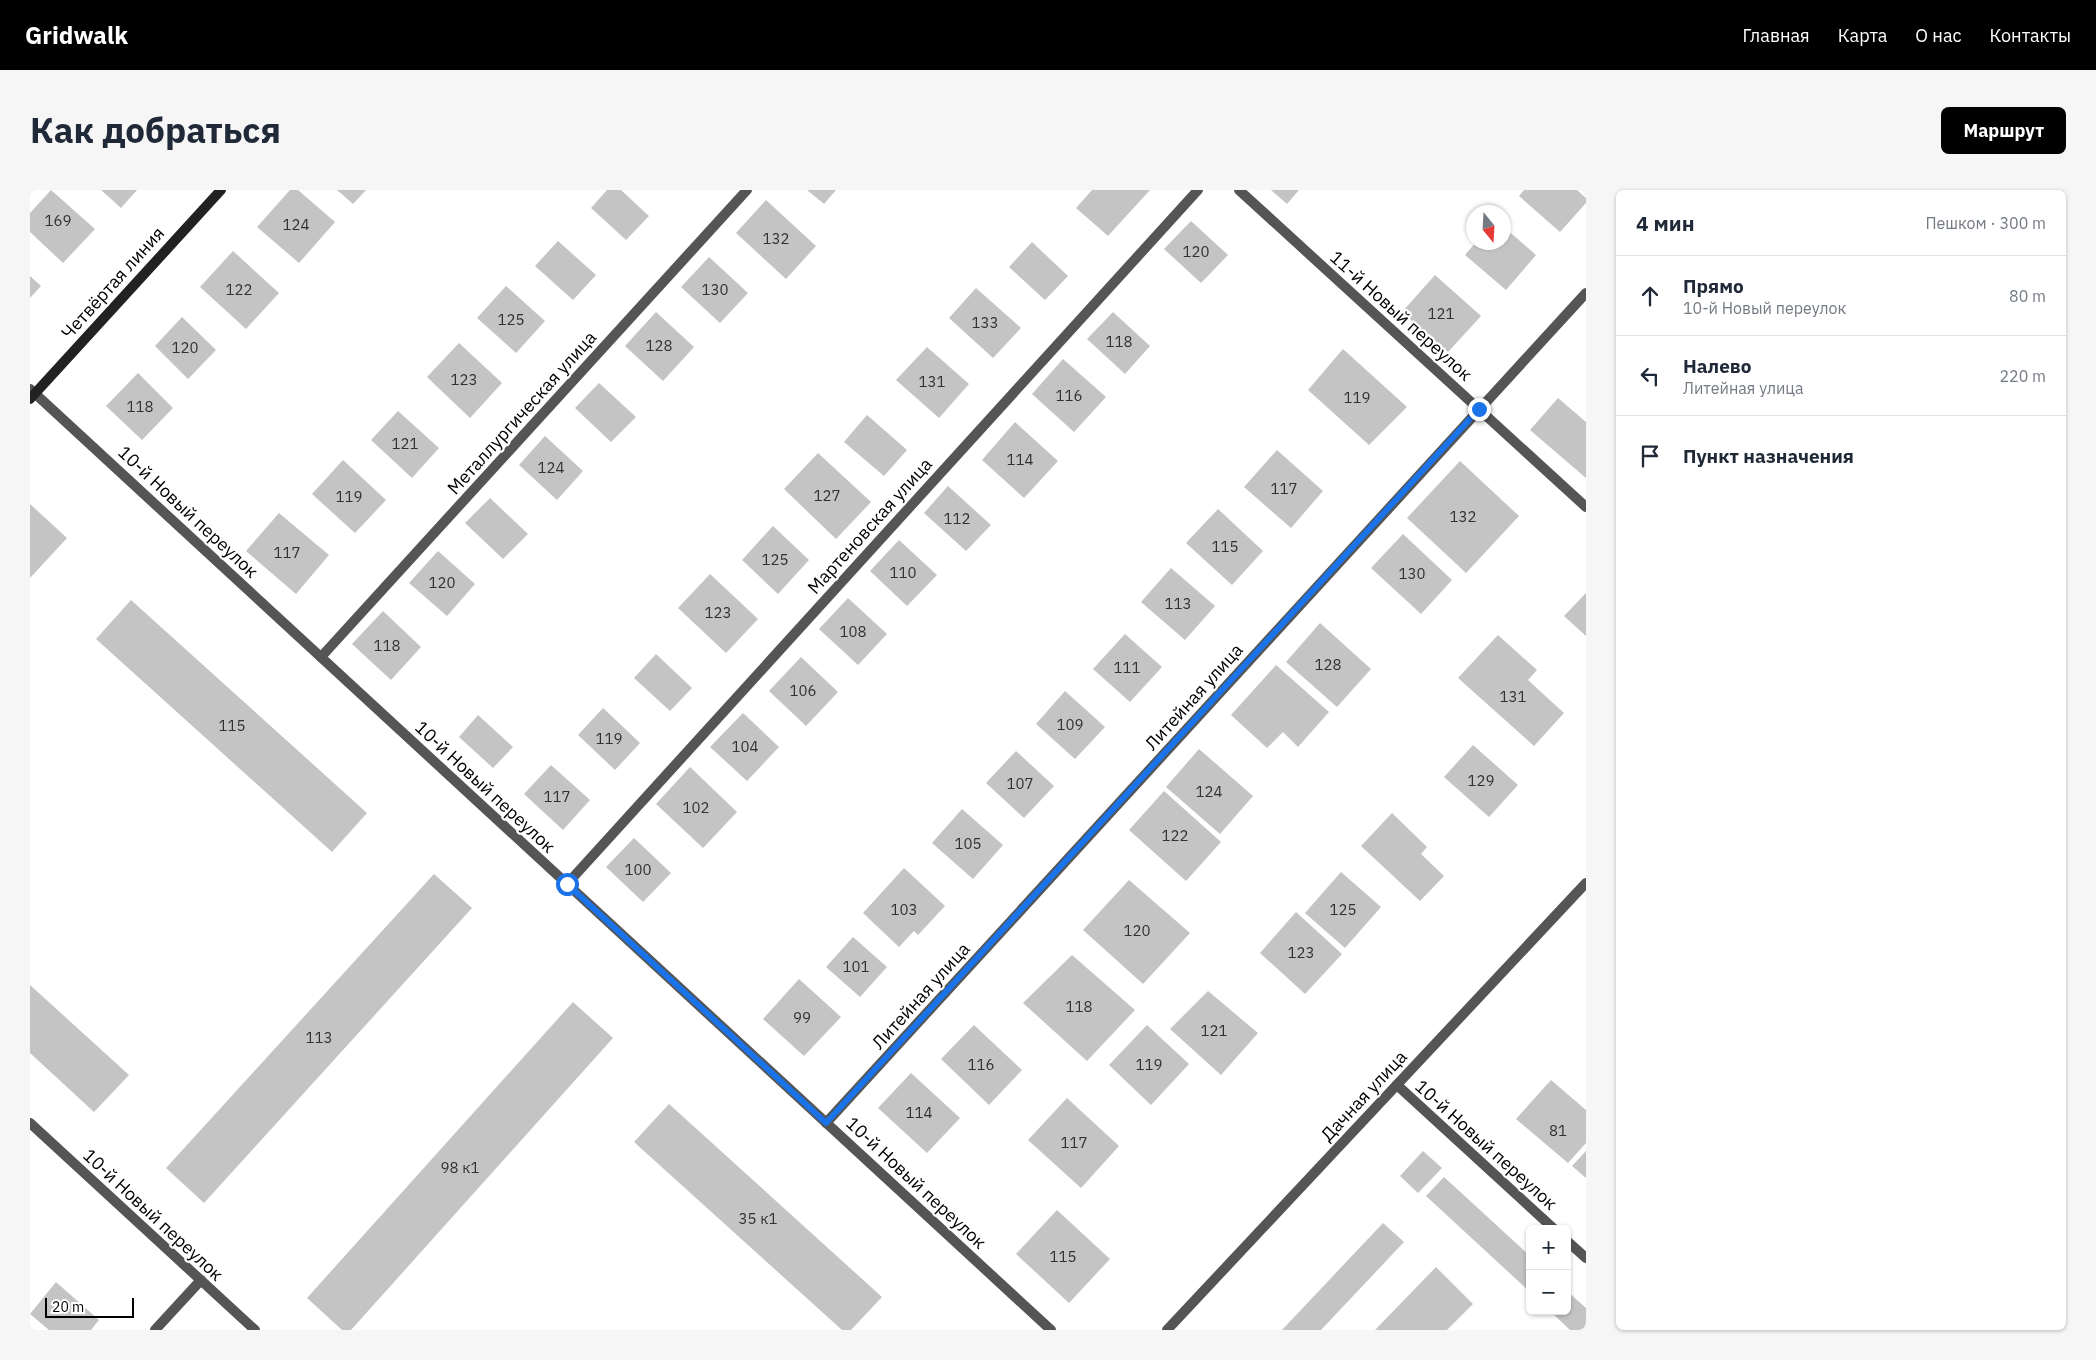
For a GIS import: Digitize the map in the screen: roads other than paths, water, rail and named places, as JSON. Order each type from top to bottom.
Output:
[{"type":"street","name":"Четвёртая линия","points":[[32,394],[221,190]]},
{"type":"street","name":"Металлургическая улица","points":[[321,657],[747,190]]},
{"type":"street","name":"Мартеновская улица","points":[[567,884],[1198,190]]},
{"type":"street","name":"11-й Новый переулок","points":[[1239,190],[1586,507]]},
{"type":"street","name":"Литейная улица","points":[[826,1123],[1586,293]]},
{"type":"street","name":"10-й Новый переулок","points":[[32,394],[321,657],[1051,1330]]},
{"type":"street","name":"Дачная улица","points":[[1166,1330],[1586,883]]},
{"type":"street","name":"10-й Новый переулок","points":[[1397,1085],[1550,1225]]},
{"type":"street","name":"10-й Новый переулок","points":[[30,1124],[255,1330]]},
{"type":"street","points":[[1571,1245],[1586,1258]]},
{"type":"street","points":[[155,1330],[200,1280]]}]
